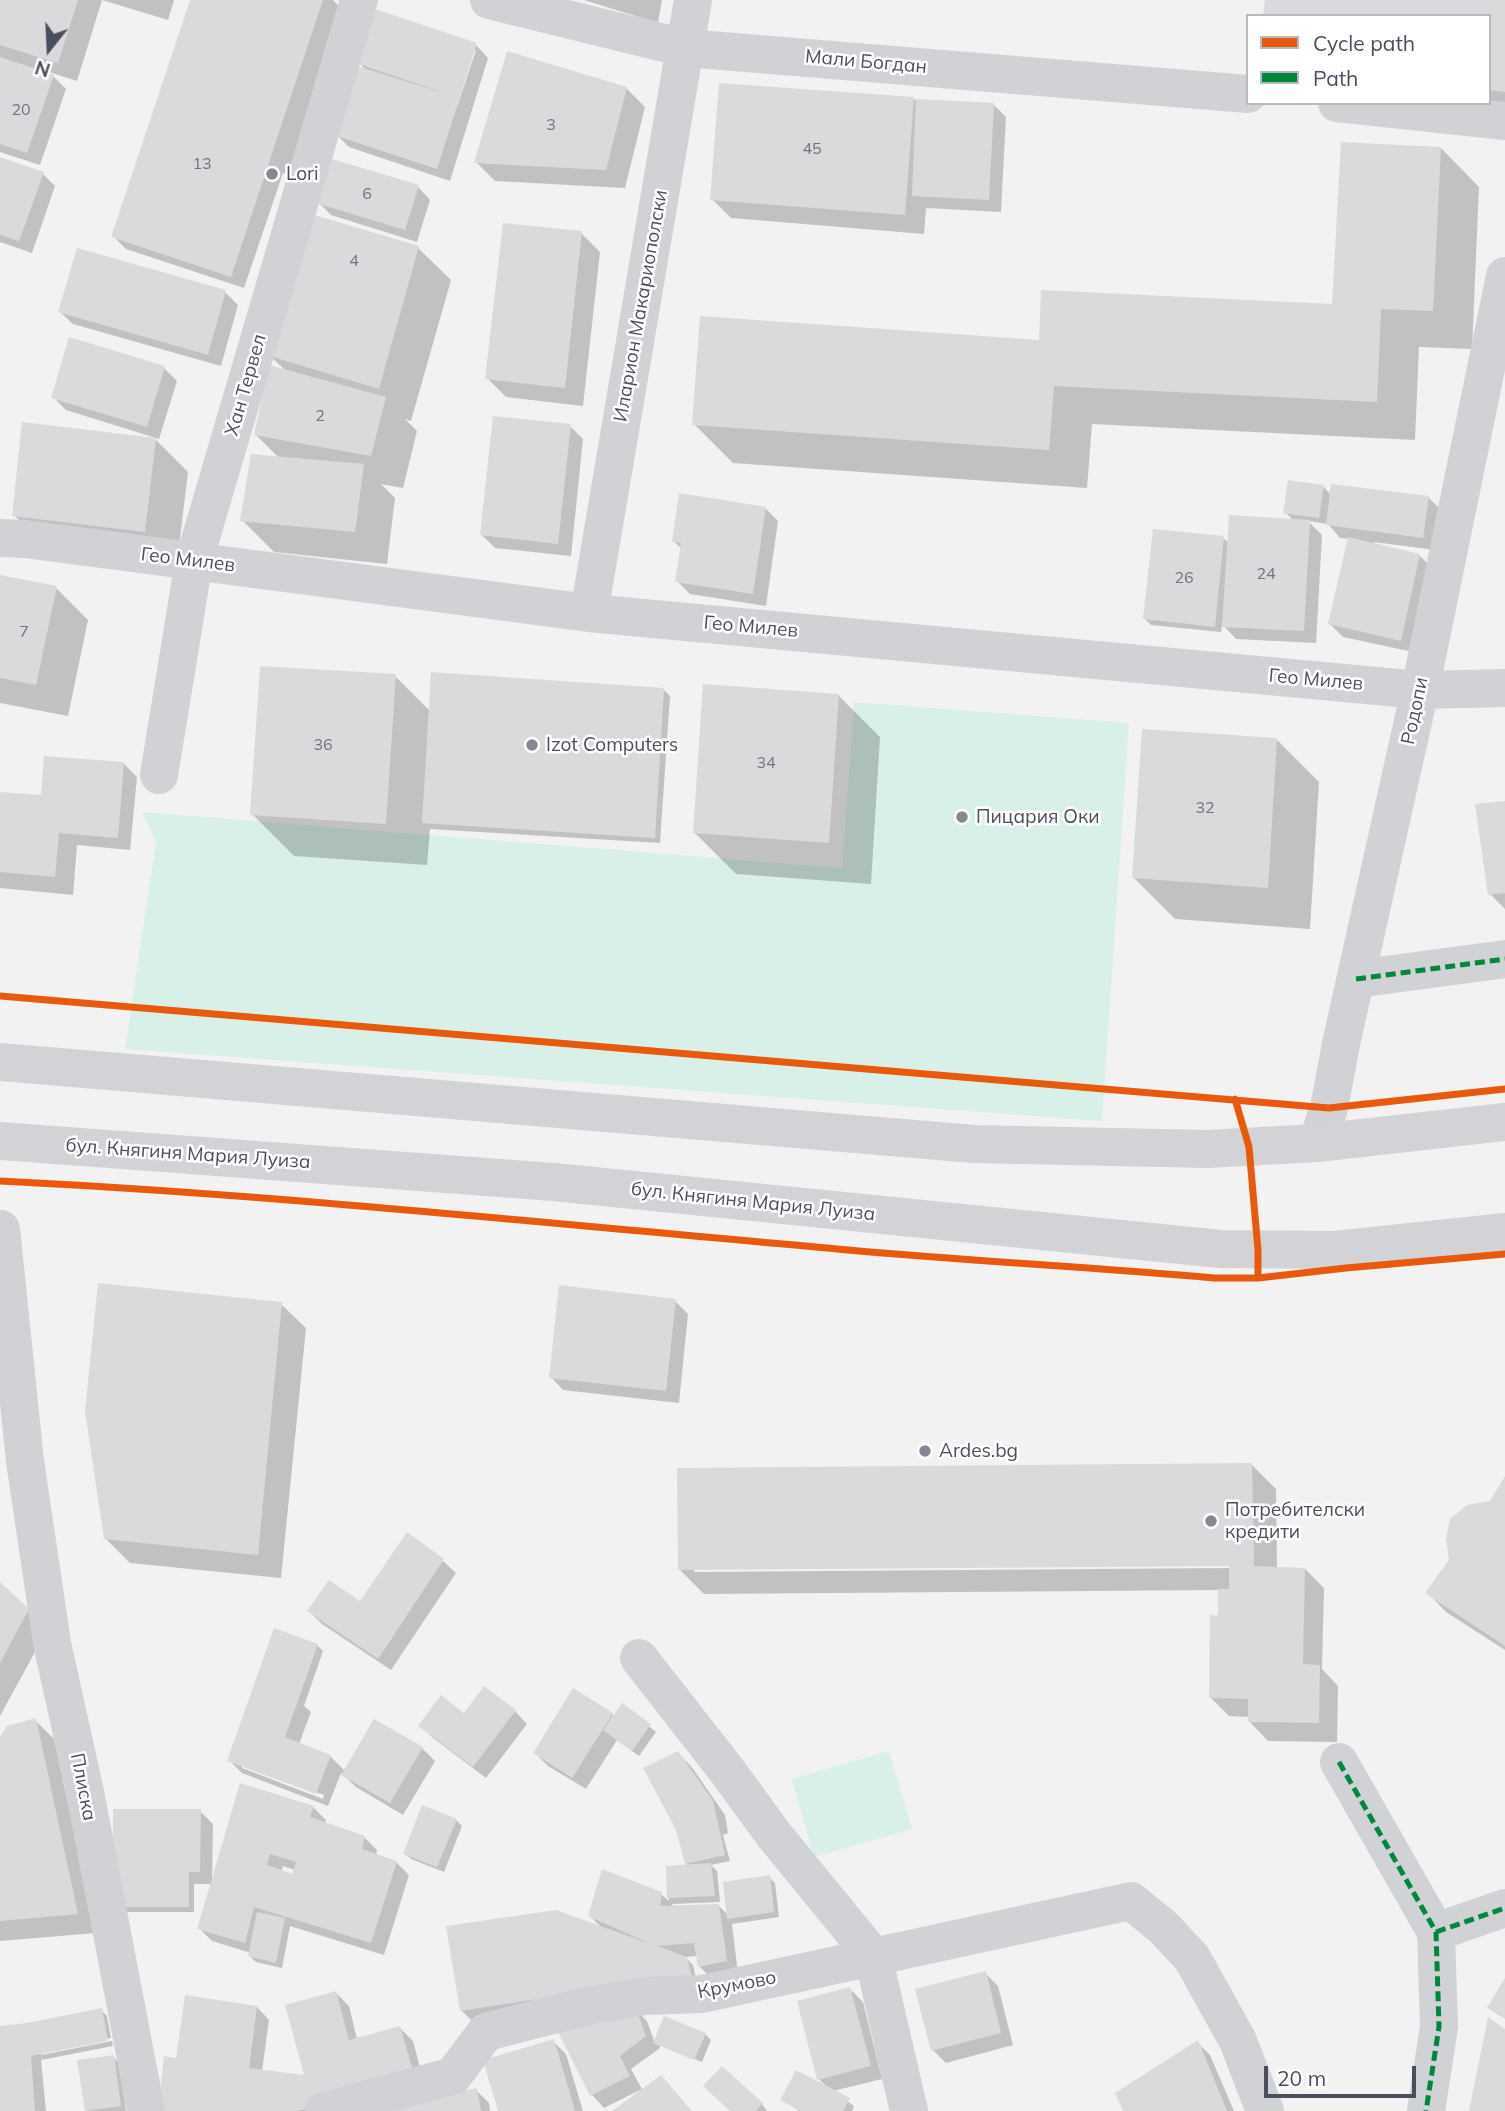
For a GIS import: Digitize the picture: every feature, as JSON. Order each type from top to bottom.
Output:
[{"type":"main road","points":[[0,1062],[974,1144],[1207,1149],[1317,1143],[1505,1122]]},
{"type":"main road","name":"бул. Княгиня Мария Луиза","points":[[0,1141],[554,1182],[1221,1248],[1335,1250],[1505,1232]]},
{"type":"street","name":"Хан Тервел","points":[[159,775],[194,561],[359,0]]},
{"type":"street","name":"Мали Богдан","points":[[489,0],[685,48],[1246,94]]},
{"type":"street","name":"Иларион Макариополски","points":[[589,613],[694,0]]},
{"type":"street","points":[[1356,105],[1505,121]]},
{"type":"street","name":"Родопи","points":[[1317,1143],[1329,1108],[1420,690],[1505,276]]},
{"type":"street","name":"Гео Милев","points":[[0,538],[25,539],[589,613],[1420,690],[1505,688]]},
{"type":"street","points":[[1356,979],[1505,959]]},
{"type":"street","name":"Плиска","points":[[1,1229],[13,1473],[85,1792],[146,2111]]},
{"type":"street","points":[[639,1658],[774,1835],[873,1956],[909,2111]]},
{"type":"street","points":[[1339,1762],[1436,1932],[1439,2028],[1426,2111]]},
{"type":"street","name":"Крумово","points":[[324,2111],[453,2076],[486,2032],[587,2006],[645,1996],[702,1994],[1131,1901],[1163,1927],[1192,1958],[1238,2041],[1265,2111]]},
{"type":"street","points":[[1436,1932],[1505,1908]]},
{"type":"green space","points":[[854,702],[1129,723],[1102,1121],[125,1049],[156,842],[142,812],[842,868]]},
{"type":"green space","points":[[889,1751],[912,1829],[814,1857],[792,1779]]},
{"type":"building","points":[[0,0],[78,0],[58,63],[0,45]]},
{"type":"building","points":[[190,0],[323,0],[231,277],[111,237]]},
{"type":"building","points":[[1265,0],[1505,0],[1505,92],[1491,90],[1491,14],[1263,14]]},
{"type":"building","points":[[375,9],[477,43],[437,169],[334,135],[357,66],[453,96],[356,63]]},
{"type":"building","points":[[507,51],[627,87],[606,170],[474,163]]},
{"type":"building","points":[[0,57],[54,75],[27,153],[0,144]]},
{"type":"building","points":[[719,83],[914,97],[905,215],[710,200]]},
{"type":"building","points":[[916,99],[994,103],[989,200],[912,196]]},
{"type":"building","points":[[1341,142],[1441,147],[1433,311],[1381,309],[1377,402],[1054,386],[1049,450],[692,425],[700,316],[1039,340],[1041,290],[1332,304]]},
{"type":"building","points":[[0,157],[44,172],[19,241],[0,235]]},
{"type":"building","points":[[329,158],[419,185],[405,230],[316,203]]},
{"type":"building","points":[[308,213],[419,246],[379,389],[267,355]]},
{"type":"building","points":[[503,223],[582,231],[565,388],[485,379]]},
{"type":"building","points":[[77,248],[226,290],[208,355],[58,312]]},
{"type":"building","points":[[69,337],[165,366],[147,427],[51,398]]},
{"type":"building","points":[[269,365],[386,397],[371,456],[254,435]]},
{"type":"building","points":[[493,416],[571,424],[558,544],[480,535]]},
{"type":"building","points":[[22,422],[156,438],[145,532],[12,516]]},
{"type":"building","points":[[251,454],[364,464],[355,532],[240,521]]},
{"type":"building","points":[[1288,480],[1324,485],[1319,518],[1283,513]]},
{"type":"building","points":[[1331,484],[1429,496],[1423,538],[1326,525]]},
{"type":"building","points":[[679,493],[766,507],[753,594],[675,582],[681,543],[672,542]]},
{"type":"building","points":[[1229,515],[1310,520],[1304,631],[1222,627]]},
{"type":"building","points":[[1153,529],[1224,536],[1215,627],[1143,619]]},
{"type":"building","points":[[1348,537],[1420,554],[1401,641],[1328,624]]},
{"type":"building","points":[[0,575],[57,586],[36,685],[0,678]]},
{"type":"building","points":[[260,666],[396,674],[386,824],[250,815]]},
{"type":"building","points":[[431,672],[664,688],[655,838],[422,823]]},
{"type":"building","points":[[703,684],[839,694],[829,843],[693,833]]},
{"type":"building","points":[[1142,729],[1277,738],[1268,888],[1132,878]]},
{"type":"building","points":[[44,756],[124,762],[118,838],[59,833],[55,877],[0,872],[0,792],[41,795]]},
{"type":"building","points":[[1505,801],[1505,893],[1488,895],[1475,804]]},
{"type":"building","points":[[98,1283],[282,1302],[258,1555],[104,1539],[85,1411]]},
{"type":"building","points":[[559,1285],[676,1299],[666,1391],[549,1378]]},
{"type":"building","points":[[1252,1463],[1254,1566],[1305,1568],[1303,1664],[1320,1665],[1319,1723],[1248,1722],[1248,1699],[1209,1698],[1210,1615],[1218,1616],[1218,1589],[1229,1589],[1229,1566],[678,1570],[677,1468]]},
{"type":"building","points":[[1505,1476],[1505,1646],[1425,1593],[1449,1560],[1446,1539],[1450,1519],[1467,1505],[1490,1501]]},
{"type":"building","points":[[407,1532],[444,1559],[378,1659],[307,1611],[329,1580],[360,1601]]},
{"type":"building","points":[[0,1582],[29,1609],[0,1663]]},
{"type":"building","points":[[274,1628],[318,1644],[285,1737],[331,1755],[316,1794],[227,1761]]},
{"type":"building","points":[[484,1686],[516,1710],[473,1767],[418,1726],[441,1695],[464,1713]]},
{"type":"building","points":[[573,1688],[613,1713],[572,1778],[533,1753]]},
{"type":"building","points":[[622,1703],[651,1724],[632,1751],[603,1730]]},
{"type":"building","points":[[36,1718],[78,1914],[0,1921],[0,1737],[7,1726]]},
{"type":"building","points":[[374,1719],[423,1747],[390,1803],[341,1775]]},
{"type":"building","points":[[678,1751],[713,1801],[725,1855],[685,1864],[676,1830],[643,1768]]},
{"type":"building","points":[[240,1783],[314,1806],[310,1817],[365,1836],[362,1849],[397,1861],[371,1943],[254,1907],[245,1943],[197,1929]],"holes":[[[270,1854],[296,1862],[292,1874],[267,1865]]]},
{"type":"building","points":[[422,1805],[457,1819],[437,1867],[403,1854]]},
{"type":"building","points":[[113,1809],[201,1809],[200,1872],[189,1872],[189,1907],[113,1907]]},
{"type":"building","points":[[711,1863],[715,1896],[667,1898],[666,1866]]},
{"type":"building","points":[[602,1869],[662,1892],[660,1906],[719,1904],[727,1961],[698,1967],[694,1943],[657,1946],[687,1957],[693,1982],[609,1988],[460,2011],[446,1926],[556,1910],[653,1945],[588,1916]]},
{"type":"building","points":[[770,1875],[774,1912],[727,1919],[723,1882]]},
{"type":"building","points":[[257,1912],[285,1918],[276,1963],[248,1956]]},
{"type":"building","points":[[986,1971],[1001,2033],[931,2051],[915,1989]]},
{"type":"building","points":[[1505,1978],[1505,2019],[1487,2008]]},
{"type":"building","points":[[850,1987],[871,2066],[817,2080],[797,2001]]},
{"type":"building","points":[[336,1991],[349,2040],[400,2026],[416,2081],[297,2111],[158,2111],[164,2056],[176,2058],[185,1995],[257,2006],[249,2068],[304,2075],[285,2005]]},
{"type":"building","points":[[635,2006],[646,2036],[620,2056],[630,2076],[590,2096],[555,2026]]},
{"type":"building","points":[[102,2008],[108,2041],[31,2056],[35,2111],[0,2111],[0,2026]]},
{"type":"building","points":[[664,2016],[706,2033],[694,2060],[653,2043]]},
{"type":"building","points":[[1488,2017],[1505,2029],[1505,2111],[1469,2111]]},
{"type":"building","points":[[554,2039],[575,2111],[498,2111],[483,2060]]},
{"type":"building","points":[[1198,2040],[1227,2111],[1123,2111],[1115,2093]]},
{"type":"building","points":[[114,2055],[121,2106],[85,2111],[77,2060]]},
{"type":"building","points":[[722,2066],[763,2103],[756,2111],[730,2111],[703,2086]]},
{"type":"building","points":[[796,2070],[850,2098],[843,2111],[801,2111],[780,2100]]},
{"type":"building","points":[[661,2075],[692,2111],[612,2111]]},
{"type":"building","points":[[477,2088],[481,2111],[335,2111],[416,2100]]},
{"type":"marked path","points":[[1356,979],[1505,959]]},
{"type":"marked path","points":[[1339,1762],[1436,1932],[1439,2027],[1426,2111]]},
{"type":"marked path","points":[[1436,1932],[1505,1908]]},
{"type":"cycle path","points":[[0,996],[1329,1108],[1505,1089]]},
{"type":"cycle path","points":[[1235,1099],[1249,1147],[1258,1278]]},
{"type":"cycle path","points":[[0,1181],[318,1202],[894,1254],[1214,1278],[1258,1278],[1505,1254]]},
{"type":"place","name":"Lori","points":[[272,174]]},
{"type":"place","name":"Izot Computers","points":[[532,745]]},
{"type":"place","name":"Пицария Оки","points":[[962,817]]},
{"type":"place","name":"Ardes.bg","points":[[925,1451]]},
{"type":"place","name":"Потребителски кредити","points":[[1211,1521]]}]
